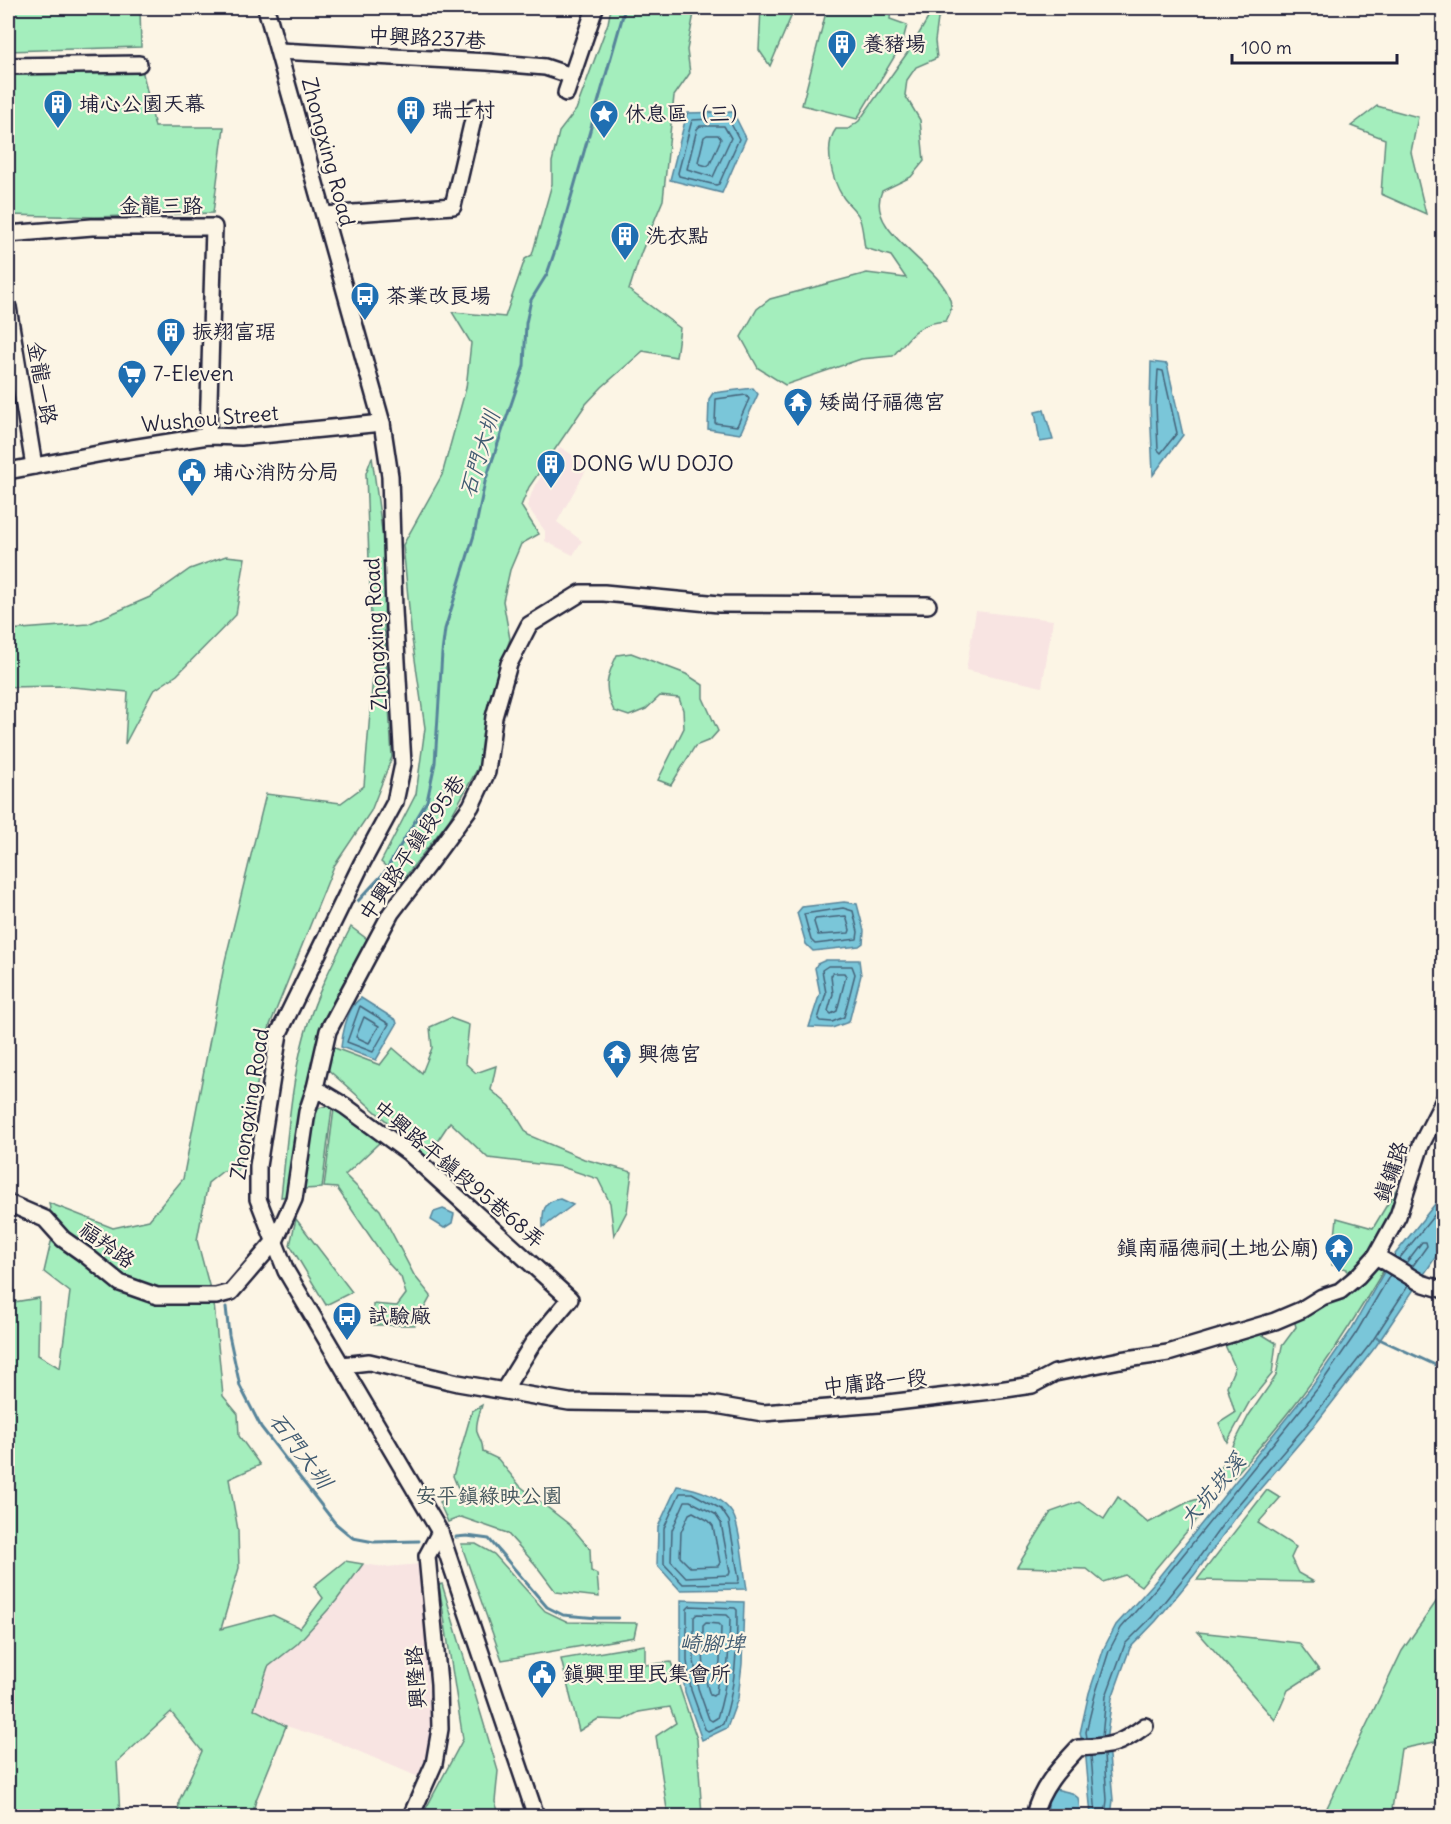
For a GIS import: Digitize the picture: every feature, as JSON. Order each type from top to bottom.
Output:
[{"type":"street","name":"Zhongxing Road","points":[[266,8],[382,423],[390,476],[394,610],[403,764],[395,802],[362,863],[279,1033],[258,1166],[258,1199],[286,1271],[440,1532],[536,1816]]},
{"type":"street","points":[[566,93],[595,8]]},
{"type":"street","name":"中興路237巷","points":[[279,51],[488,62],[545,67],[572,76]]},
{"type":"street","points":[[8,66],[139,63]]},
{"type":"street","points":[[325,215],[453,206],[476,107]]},
{"type":"street","name":"金龍三路","points":[[8,234],[92,227],[214,227],[208,436]]},
{"type":"street","name":"金龍一路","points":[[8,307],[34,466]]},
{"type":"street","name":"Wushou Street","points":[[8,471],[208,436],[241,437],[382,423]]},
{"type":"street","name":"中興路平鎮段95巷","points":[[275,1240],[294,1199],[307,1112],[328,1031],[391,913],[471,806],[486,772],[494,717],[509,664],[529,625],[581,593],[604,592],[718,604],[928,605]]},
{"type":"street","name":"中興路平鎮段95巷68弄","points":[[315,1088],[345,1106],[409,1154],[570,1299],[533,1343],[504,1390]]},
{"type":"street","name":"鎮鏞路","points":[[1380,1259],[1398,1216],[1421,1145],[1443,1100]]},
{"type":"street","name":"福羚路","points":[[8,1203],[45,1219],[63,1239],[120,1283],[157,1296],[216,1296],[231,1292],[275,1240]]},
{"type":"street","points":[[1380,1259],[1421,1283],[1443,1290]]},
{"type":"street","name":"中庸路一段","points":[[342,1365],[369,1362],[458,1383],[569,1402],[710,1404],[764,1413],[879,1404],[1032,1385],[1055,1373],[1168,1353],[1275,1321],[1340,1291],[1380,1259]]},
{"type":"street","name":"興隆路","points":[[411,1816],[434,1764],[440,1729],[440,1684],[427,1556],[440,1532]]},
{"type":"street","points":[[1034,1816],[1046,1786],[1078,1748],[1112,1746],[1129,1738],[1145,1726]]},
{"type":"shaded area","points":[[560,447],[589,465],[557,522],[582,541],[573,555],[545,541],[545,531],[527,506],[534,487]]},
{"type":"shaded area","points":[[976,611],[1053,620],[1042,687],[966,670]]},
{"type":"shaded area","points":[[363,1564],[385,1567],[421,1564],[431,1733],[423,1779],[337,1742],[286,1726],[254,1709],[268,1667],[297,1644],[336,1601]]},
{"type":"green space","points":[[8,8],[140,8],[141,47],[8,51]]},
{"type":"green space","points":[[611,8],[695,8],[687,50],[690,73],[674,96],[663,200],[641,253],[629,290],[680,328],[676,357],[643,351],[602,387],[586,404],[529,487],[521,506],[539,534],[521,544],[510,570],[503,601],[510,639],[491,697],[480,764],[449,820],[402,881],[381,862],[416,794],[425,728],[412,639],[403,545],[442,475],[466,388],[471,343],[452,312],[505,317],[525,259],[532,255],[552,184],[552,162],[559,132],[576,110],[608,23]]},
{"type":"green space","points":[[761,8],[810,8],[806,13],[794,10],[770,66],[759,50]]},
{"type":"green space","name":"養豬場","points":[[829,8],[891,8],[890,19],[907,25],[902,44],[857,119],[802,105],[826,12]]},
{"type":"green space","points":[[934,8],[943,8],[938,19],[935,41],[937,58],[916,67],[907,80],[905,95],[920,120],[924,161],[911,177],[882,191],[879,207],[885,222],[896,237],[938,279],[948,294],[950,313],[946,321],[928,324],[915,331],[893,356],[861,359],[785,385],[758,368],[741,337],[757,309],[770,299],[867,273],[906,278],[891,256],[865,248],[860,219],[835,182],[830,163],[830,144],[836,129],[848,129],[859,121],[910,49]]},
{"type":"green space","points":[[142,69],[155,127],[224,127],[213,213],[95,217],[8,215],[8,70]]},
{"type":"green space","points":[[1377,106],[1418,117],[1411,152],[1426,214],[1381,194],[1385,139],[1351,126]]},
{"type":"green space","points":[[372,457],[386,560],[384,622],[392,757],[371,811],[334,866],[270,1025],[238,1171],[223,1171],[208,1183],[197,1240],[214,1304],[223,1396],[238,1414],[239,1436],[260,1465],[229,1479],[238,1530],[239,1568],[221,1629],[273,1615],[300,1628],[323,1598],[314,1586],[345,1561],[363,1564],[336,1601],[297,1644],[268,1667],[254,1709],[286,1726],[256,1800],[252,1816],[178,1816],[179,1801],[202,1751],[171,1712],[117,1762],[120,1816],[8,1816],[8,1303],[39,1298],[38,1355],[60,1368],[70,1292],[44,1272],[51,1242],[67,1234],[51,1215],[49,1203],[113,1228],[149,1220],[183,1179],[225,961],[266,794],[341,803],[364,786],[373,676],[366,473]]},
{"type":"green space","points":[[226,556],[245,558],[236,615],[177,675],[153,691],[125,744],[128,692],[61,686],[8,687],[8,630],[88,624],[150,597],[190,569]]},
{"type":"green space","points":[[631,653],[686,674],[703,685],[703,698],[718,731],[710,740],[695,746],[671,785],[658,780],[684,728],[683,710],[679,698],[660,696],[646,709],[629,716],[614,711],[608,695],[608,676],[617,655]]},
{"type":"green space","points":[[351,927],[367,939],[322,1022],[303,1101],[288,1196],[281,1197],[292,1096],[299,1056],[319,995]]},
{"type":"green space","points":[[450,1018],[469,1025],[465,1063],[476,1073],[496,1066],[491,1090],[510,1106],[528,1135],[584,1159],[632,1172],[627,1211],[614,1236],[610,1203],[598,1179],[562,1167],[488,1158],[450,1122],[427,1157],[325,1067],[332,1047],[380,1065],[393,1048],[422,1073],[432,1048],[430,1027]]},
{"type":"green space","points":[[326,1106],[332,1108],[322,1188],[304,1189],[303,1181],[314,1115],[319,1108]]},
{"type":"green space","points":[[334,1109],[380,1142],[345,1175],[380,1210],[414,1275],[431,1296],[415,1325],[373,1325],[373,1304],[397,1306],[406,1294],[401,1277],[389,1264],[337,1188],[324,1187]]},
{"type":"green space","points":[[1411,1165],[1395,1214],[1348,1279],[1347,1269],[1332,1265],[1337,1218],[1373,1228]]},
{"type":"green space","points":[[296,1219],[352,1292],[326,1305],[290,1245]]},
{"type":"green space","points":[[1381,1266],[1385,1268],[1360,1310],[1296,1403],[1233,1478],[1211,1482],[1224,1463],[1249,1415],[1276,1376],[1282,1346],[1296,1327],[1294,1319],[1343,1297]]},
{"type":"green space","points":[[1258,1332],[1276,1343],[1272,1374],[1250,1401],[1227,1442],[1219,1423],[1235,1413],[1227,1386],[1235,1367],[1224,1343]]},
{"type":"green space","name":"安平鎮綠映公園","points":[[482,1405],[477,1422],[477,1432],[483,1452],[498,1459],[520,1486],[570,1525],[590,1549],[591,1571],[597,1574],[599,1597],[556,1592],[507,1533],[461,1517],[448,1522],[439,1502],[460,1493],[453,1476],[472,1411]]},
{"type":"green space","points":[[1267,1490],[1280,1498],[1258,1523],[1296,1547],[1291,1558],[1298,1573],[1314,1582],[1197,1580]]},
{"type":"green space","points":[[1219,1493],[1141,1586],[1125,1575],[1103,1582],[1087,1569],[1017,1567],[1051,1512],[1079,1502],[1104,1519],[1118,1497],[1148,1523],[1188,1502]]},
{"type":"green space","points":[[461,1544],[476,1544],[494,1554],[545,1611],[568,1622],[637,1623],[634,1637],[502,1660]]},
{"type":"green space","points":[[442,1584],[498,1771],[495,1802],[500,1816],[422,1816],[463,1739],[439,1585]]},
{"type":"green space","points":[[1443,1592],[1443,1732],[1439,1741],[1401,1749],[1391,1816],[1323,1816],[1402,1651]]},
{"type":"green space","points":[[1198,1632],[1299,1643],[1319,1670],[1288,1690],[1275,1720]]},
{"type":"green space","points":[[645,1645],[645,1665],[671,1662],[697,1739],[702,1816],[668,1816],[656,1736],[676,1723],[670,1707],[639,1712],[623,1720],[598,1719],[579,1731],[561,1659]]},
{"type":"water","points":[[733,112],[746,138],[722,193],[670,180],[687,113]]},
{"type":"water","points":[[1151,362],[1167,364],[1183,435],[1153,475],[1150,405]]},
{"type":"water","points":[[753,388],[758,394],[740,434],[708,429],[709,399],[713,393]]},
{"type":"water","points":[[1044,410],[1053,440],[1040,442],[1035,412]]},
{"type":"water","points":[[844,902],[857,904],[864,931],[863,943],[859,946],[813,951],[806,944],[797,913],[802,907]]},
{"type":"water","points":[[826,960],[859,960],[861,975],[849,1022],[832,1028],[809,1027],[820,993],[815,968],[817,964]]},
{"type":"water","points":[[361,998],[396,1020],[397,1024],[376,1060],[341,1047],[349,1013]]},
{"type":"water","points":[[1443,1194],[1443,1246],[1376,1346],[1314,1426],[1236,1517],[1195,1574],[1130,1648],[1112,1698],[1107,1734],[1113,1800],[1111,1816],[1091,1816],[1086,1759],[1080,1733],[1089,1693],[1104,1648],[1116,1625],[1153,1584],[1313,1385],[1351,1330],[1392,1258]]},
{"type":"water","points":[[560,1199],[573,1205],[543,1227],[545,1208],[550,1202]]},
{"type":"water","points":[[443,1209],[454,1214],[452,1223],[444,1228],[431,1220],[434,1212]]},
{"type":"water","name":"崎腳埤","points":[[677,1486],[710,1495],[731,1512],[739,1536],[747,1589],[680,1590],[657,1565],[658,1527]]},
{"type":"water","name":"崎腳埤","points":[[681,1600],[744,1602],[742,1664],[738,1698],[727,1728],[702,1740],[685,1692],[681,1661]]},
{"type":"water","points":[[1055,1789],[1072,1793],[1078,1798],[1081,1816],[1047,1816],[1049,1794]]},
{"type":"waterway","name":"石門大圳","points":[[358,901],[384,873],[427,801],[435,763],[445,629],[474,535],[485,482],[524,366],[526,323],[531,300],[547,274],[560,236],[625,8]]},
{"type":"waterway","name":"石門大圳","points":[[226,1307],[229,1335],[240,1386],[261,1427],[335,1523],[353,1538],[374,1542],[419,1541]]},
{"type":"waterway","points":[[1377,1338],[1444,1369]]},
{"type":"waterway","name":"石門大圳","points":[[456,1537],[489,1539],[547,1607],[563,1615],[618,1618]]},
{"type":"place","name":"養豬場","points":[[842,70]]},
{"type":"place","name":"埔心公園天幕","points":[[58,130]]},
{"type":"place","name":"瑞士村","points":[[411,136]]},
{"type":"place","name":"休息區（三）","points":[[604,140]]},
{"type":"place","name":"洗衣點","points":[[625,262]]},
{"type":"place","name":"茶業改良場","points":[[365,322]]},
{"type":"place","name":"振翔富琚","points":[[171,358]]},
{"type":"place","name":"7-Eleven","points":[[132,400]]},
{"type":"place","name":"矮崗仔福德宮","points":[[798,428]]},
{"type":"place","name":"DONG WU DOJO","points":[[551,490]]},
{"type":"place","name":"埔心消防分局","points":[[192,498]]},
{"type":"place","name":"興德宮","points":[[617,1080]]},
{"type":"place","name":"鎮南福德祠(土地公廟)","points":[[1339,1274]]},
{"type":"place","name":"試驗廠","points":[[347,1342]]},
{"type":"place","name":"鎮興里里民集會所","points":[[542,1700]]},
{"type":"water label","name":"大坑崁溪","points":[[1212,1490]]}]
